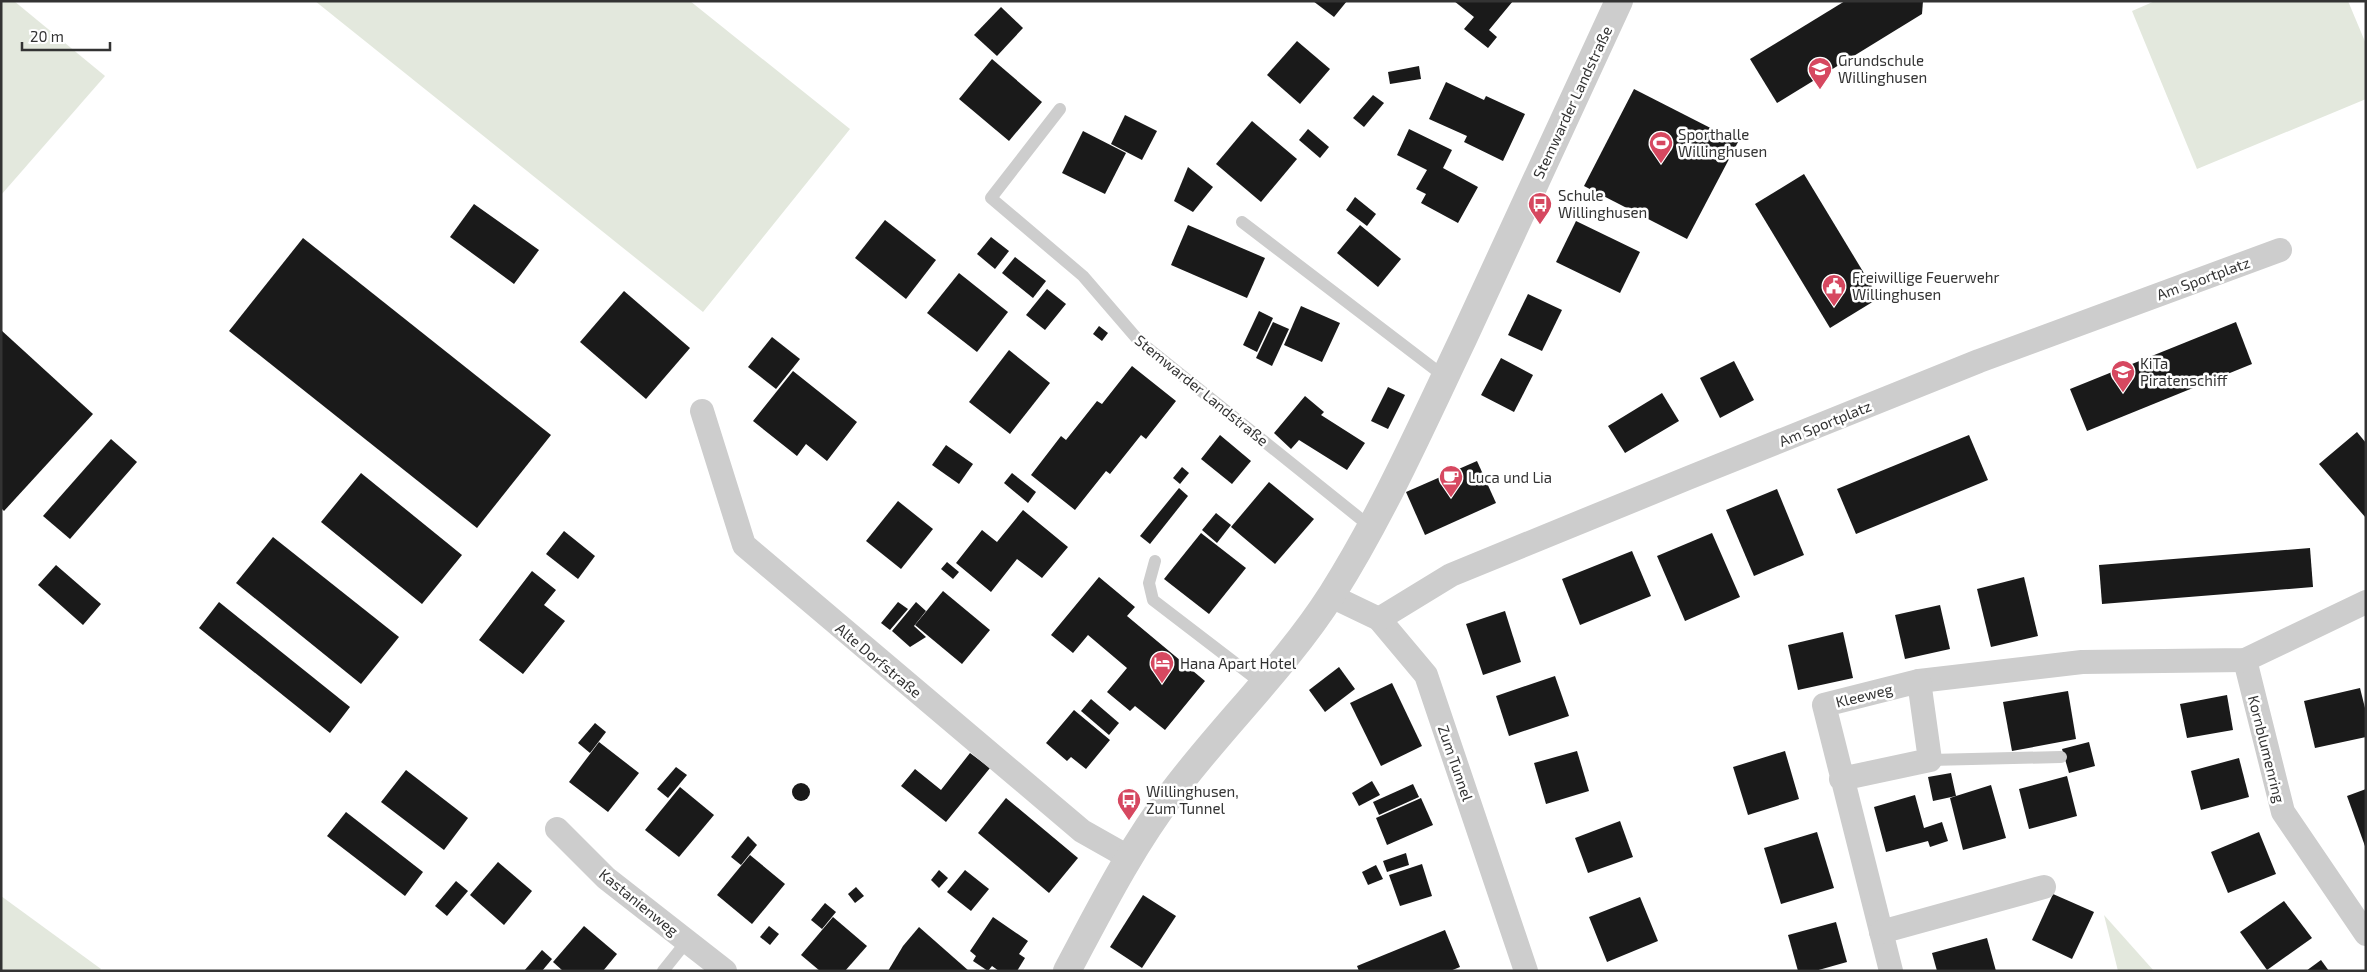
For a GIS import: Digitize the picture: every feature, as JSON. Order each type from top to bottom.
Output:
[{"type":"street","name":"Stemwarder Landstraße","points":[[1331,596],[1372,528],[1445,376],[1619,1]]},
{"type":"street","name":"Am Sportplatz","points":[[1379,619],[1451,575],[1660,489],[1978,361],[2280,250]]},
{"type":"street","name":"Alte Dorfstraße","points":[[702,411],[744,545],[1082,831],[1128,856]]},
{"type":"street","name":"Zum Tunnel","points":[[1331,596],[1379,619],[1426,675],[1526,971]]},
{"type":"street","points":[[1067,971],[1128,856],[1173,792],[1226,725],[1264,685],[1303,636],[1331,596]]},
{"type":"street","points":[[2244,660],[2366,602]]},
{"type":"street","name":"Kleeweg","points":[[1890,971],[1824,705],[1919,681],[2088,662],[2244,660]]},
{"type":"street","name":"Kornblumenring","points":[[2244,660],[2282,812],[2366,934]]},
{"type":"street","points":[[1841,779],[1930,760],[1919,681]]},
{"type":"street","name":"Kastanienweg","points":[[557,829],[606,878],[725,971]]},
{"type":"street","points":[[1881,932],[2044,887]]},
{"type":"lane","name":"Stemwarder Landstraße","points":[[1060,109],[991,198],[1083,276],[1140,341],[1372,528]]},
{"type":"lane","points":[[1242,222],[1445,376]]},
{"type":"lane","points":[[1155,561],[1149,583],[1153,600],[1264,685]]},
{"type":"lane","points":[[1930,760],[2061,757]]},
{"type":"lane","points":[[662,971],[687,941]]},
{"type":"shaded area","points":[[1,1],[14,1],[105,76],[1,195]]},
{"type":"shaded area","points":[[315,1],[690,1],[850,129],[703,312]]},
{"type":"shaded area","points":[[2155,1],[2348,1],[2366,44],[2366,99],[2197,169],[2132,11]]},
{"type":"shaded area","points":[[1,896],[101,969],[99,971],[1,971]]},
{"type":"shaded area","points":[[2104,915],[2154,971],[2118,971]]},
{"type":"building","points":[[1313,1],[1347,1],[1334,17]]},
{"type":"building","points":[[1454,1],[1513,1],[1489,30],[1497,37],[1488,48],[1464,29],[1474,17]]},
{"type":"building","points":[[1845,1],[1923,1],[1922,14],[1777,103],[1750,59]]},
{"type":"building","points":[[1001,7],[1023,28],[997,56],[974,35]]},
{"type":"building","points":[[1297,41],[1330,69],[1300,104],[1267,75]]},
{"type":"building","points":[[992,59],[1042,102],[1009,141],[959,99]]},
{"type":"building","points":[[1419,66],[1421,79],[1390,84],[1388,72]]},
{"type":"building","points":[[1446,82],[1484,100],[1486,96],[1525,114],[1503,161],[1464,142],[1467,136],[1429,119]]},
{"type":"building","name":"Sporthalle Willinghusen","points":[[1634,89],[1738,142],[1687,239],[1584,186]]},
{"type":"building","points":[[1373,95],[1384,103],[1364,127],[1353,118]]},
{"type":"building","points":[[1125,115],[1157,131],[1142,160],[1111,144]]},
{"type":"building","points":[[1252,121],[1297,159],[1261,202],[1216,164]]},
{"type":"building","points":[[1308,129],[1329,147],[1320,158],[1299,140]]},
{"type":"building","points":[[1409,129],[1452,150],[1443,168],[1478,187],[1458,223],[1421,203],[1426,194],[1416,189],[1427,170],[1397,155]]},
{"type":"building","points":[[1083,131],[1126,153],[1105,194],[1062,173]]},
{"type":"building","points":[[1188,167],[1213,187],[1193,212],[1174,201]]},
{"type":"building","points":[[1804,174],[1879,298],[1830,328],[1755,204]]},
{"type":"building","points":[[1355,197],[1376,214],[1367,226],[1346,210]]},
{"type":"building","points":[[474,204],[539,250],[514,284],[450,237]]},
{"type":"building","points":[[885,220],[936,260],[906,299],[855,258]]},
{"type":"building","points":[[1576,221],[1640,252],[1620,293],[1556,262]]},
{"type":"building","points":[[1188,225],[1265,258],[1247,298],[1171,265]]},
{"type":"building","points":[[1360,225],[1401,259],[1378,287],[1337,253]]},
{"type":"building","points":[[991,237],[1009,251],[995,269],[977,254]]},
{"type":"building","points":[[303,238],[551,435],[477,528],[229,331]]},
{"type":"building","points":[[1015,257],[1046,281],[1033,298],[1002,273]]},
{"type":"building","points":[[959,273],[1008,312],[977,352],[927,313]]},
{"type":"building","points":[[1047,289],[1066,304],[1045,330],[1026,315]]},
{"type":"building","points":[[624,291],[690,348],[646,399],[580,342]]},
{"type":"building","points":[[1528,294],[1562,310],[1542,351],[1508,335]]},
{"type":"building","points":[[1301,306],[1340,323],[1322,362],[1284,345]]},
{"type":"building","points":[[1259,311],[1273,318],[1257,352],[1243,345]]},
{"type":"building","points":[[1273,322],[1289,329],[1272,366],[1256,358]]},
{"type":"building","points":[[2236,322],[2252,364],[2087,431],[2070,389]]},
{"type":"building","points":[[1099,326],[1108,333],[1102,341],[1093,334]]},
{"type":"building","points":[[1,330],[93,414],[4,511],[1,508]]},
{"type":"building","points":[[772,337],[800,359],[776,389],[748,367]]},
{"type":"building","points":[[1009,350],[1050,383],[1010,434],[969,402]]},
{"type":"building","points":[[1501,358],[1533,375],[1514,412],[1481,395]]},
{"type":"building","points":[[1734,361],[1754,400],[1720,418],[1700,378]]},
{"type":"building","points":[[1132,366],[1176,401],[1146,439],[1141,435],[1110,474],[1106,471],[1075,510],[1031,475],[1061,436],[1066,440],[1097,401],[1102,404]]},
{"type":"building","points":[[793,371],[857,422],[827,461],[806,444],[797,456],[753,421]]},
{"type":"building","points":[[1388,387],[1405,395],[1388,429],[1371,421]]},
{"type":"building","points":[[1662,393],[1679,421],[1625,453],[1608,426]]},
{"type":"building","points":[[1305,396],[1324,412],[1321,415],[1365,443],[1347,470],[1299,440],[1291,449],[1274,433]]},
{"type":"building","points":[[2357,432],[2366,443],[2366,518],[2319,464]]},
{"type":"building","points":[[1220,435],[1251,461],[1232,484],[1201,459]]},
{"type":"building","points":[[1969,435],[1988,480],[1856,534],[1837,489]]},
{"type":"building","points":[[111,439],[137,462],[70,539],[43,516]]},
{"type":"building","points":[[946,445],[973,464],[959,484],[932,465]]},
{"type":"building","name":"Luca und Lia","points":[[1477,461],[1496,503],[1425,535],[1406,492]]},
{"type":"building","points":[[1182,467],[1189,473],[1180,484],[1173,478]]},
{"type":"building","points":[[361,473],[462,555],[422,604],[321,522]]},
{"type":"building","points":[[1012,473],[1036,492],[1028,503],[1004,483]]},
{"type":"building","points":[[1269,482],[1314,519],[1275,564],[1231,527]]},
{"type":"building","points":[[1179,488],[1188,496],[1150,544],[1140,536]]},
{"type":"building","points":[[1777,489],[1804,555],[1754,576],[1726,510]]},
{"type":"building","points":[[898,501],[933,529],[901,569],[866,541]]},
{"type":"building","points":[[1023,510],[1068,547],[1042,578],[1017,559],[991,592],[956,563],[982,530],[997,542]]},
{"type":"building","points":[[1216,513],[1231,525],[1217,543],[1202,530]]},
{"type":"building","points":[[564,531],[595,556],[578,579],[546,554]]},
{"type":"building","points":[[1201,533],[1246,568],[1209,614],[1164,579]]},
{"type":"building","points":[[1712,533],[1740,597],[1685,621],[1657,556]]},
{"type":"building","points":[[273,537],[399,637],[361,684],[236,583]]},
{"type":"building","points":[[2310,548],[2313,587],[2102,604],[2099,565]]},
{"type":"building","points":[[1632,551],[1651,596],[1580,625],[1562,579]]},
{"type":"building","points":[[947,562],[959,572],[953,579],[941,569]]},
{"type":"building","points":[[56,565],[101,604],[83,625],[38,585]]},
{"type":"building","points":[[532,571],[556,590],[544,605],[565,621],[523,674],[479,640]]},
{"type":"building","points":[[1099,577],[1135,607],[1127,616],[1205,681],[1165,730],[1135,706],[1130,711],[1107,692],[1127,668],[1088,635],[1073,653],[1051,635]]},
{"type":"building","points":[[2024,577],[2038,636],[1991,647],[1977,589]]},
{"type":"building","points":[[943,591],[990,630],[962,664],[915,625]]},
{"type":"building","points":[[219,602],[350,707],[330,733],[199,628]]},
{"type":"building","points":[[898,602],[908,609],[890,630],[881,623]]},
{"type":"building","points":[[916,602],[926,611],[914,626],[926,637],[910,647],[892,631]]},
{"type":"building","points":[[1940,605],[1950,649],[1905,659],[1895,615]]},
{"type":"building","points":[[1505,611],[1521,662],[1483,675],[1466,624]]},
{"type":"building","points":[[1843,632],[1853,678],[1798,690],[1788,645]]},
{"type":"building","points":[[1339,667],[1355,689],[1325,712],[1309,690]]},
{"type":"building","points":[[1555,676],[1569,716],[1509,736],[1496,696]]},
{"type":"building","points":[[1392,683],[1422,746],[1381,766],[1350,703]]},
{"type":"building","points":[[2360,688],[2366,712],[2366,737],[2315,748],[2304,701]]},
{"type":"building","points":[[2068,691],[2076,739],[2012,751],[2003,702]]},
{"type":"building","points":[[2227,695],[2233,730],[2187,738],[2180,704]]},
{"type":"building","points":[[1091,699],[1119,723],[1109,735],[1081,711]]},
{"type":"building","points":[[1074,710],[1110,740],[1086,769],[1071,757],[1067,761],[1046,743]]},
{"type":"building","points":[[595,723],[606,732],[590,753],[578,743]]},
{"type":"building","points":[[599,742],[639,773],[608,812],[569,782]]},
{"type":"building","points":[[2089,742],[2095,766],[2069,773],[2062,749]]},
{"type":"building","points":[[1577,751],[1589,791],[1546,804],[1534,763]]},
{"type":"building","points":[[1785,751],[1799,799],[1748,815],[1733,767]]},
{"type":"building","points":[[970,753],[990,768],[946,822],[901,786],[915,769],[941,790]]},
{"type":"building","points":[[2239,758],[2249,797],[2201,810],[2191,771]]},
{"type":"building","points":[[676,767],[687,775],[668,798],[657,789]]},
{"type":"building","points":[[406,770],[468,818],[444,850],[381,802]]},
{"type":"building","points":[[1951,773],[1956,796],[1933,801],[1928,777]]},
{"type":"building","points":[[2067,776],[2077,816],[2029,829],[2019,789]]},
{"type":"building","points":[[1372,781],[1380,795],[1359,806],[1352,793]]},
{"type":"building","points":[[797,783],[805,783],[810,788],[808,799],[797,801],[792,796],[792,788]]},
{"type":"building","points":[[1413,784],[1419,797],[1379,815],[1373,802]]},
{"type":"building","points":[[1991,785],[2006,838],[1963,850],[1950,798]]},
{"type":"building","points":[[680,787],[714,815],[679,857],[645,830]]},
{"type":"building","points":[[2366,789],[2366,849],[2347,796]]},
{"type":"building","points":[[1915,795],[1924,828],[1942,822],[1948,841],[1930,847],[1928,841],[1886,852],[1874,807]]},
{"type":"building","points":[[1006,798],[1078,858],[1049,893],[978,833]]},
{"type":"building","points":[[1421,798],[1433,825],[1387,845],[1376,818]]},
{"type":"building","points":[[346,812],[423,872],[405,896],[327,836]]},
{"type":"building","points":[[1620,821],[1633,857],[1588,873],[1575,838]]},
{"type":"building","points":[[1817,832],[1834,888],[1781,904],[1764,848]]},
{"type":"building","points":[[2259,832],[2276,874],[2228,893],[2211,852]]},
{"type":"building","points":[[748,836],[757,845],[741,865],[731,857]]},
{"type":"building","points":[[1406,853],[1409,865],[1387,872],[1383,861]]},
{"type":"building","points":[[750,855],[785,884],[752,924],[717,895]]},
{"type":"building","points":[[498,862],[532,891],[504,925],[470,895]]},
{"type":"building","points":[[1422,864],[1432,896],[1400,906],[1389,875]]},
{"type":"building","points":[[1376,865],[1383,879],[1368,885],[1362,872]]},
{"type":"building","points":[[939,870],[948,878],[939,888],[931,880]]},
{"type":"building","points":[[965,870],[989,889],[971,911],[947,892]]},
{"type":"building","points":[[456,881],[468,891],[447,916],[435,906]]},
{"type":"building","points":[[856,887],[864,896],[855,903],[848,894]]},
{"type":"building","points":[[2053,894],[2094,912],[2072,959],[2032,940]]},
{"type":"building","points":[[1143,895],[1176,916],[1142,968],[1110,947]]},
{"type":"building","points":[[1640,897],[1658,941],[1607,962],[1589,917]]},
{"type":"building","points":[[2284,901],[2312,938],[2267,970],[2240,932]]},
{"type":"building","points":[[825,903],[836,912],[822,929],[811,920]]},
{"type":"building","points":[[833,917],[867,946],[845,971],[820,971],[801,955]]},
{"type":"building","points":[[993,917],[1028,941],[1019,954],[1025,958],[1017,971],[999,971],[992,966],[988,971],[973,961],[976,956],[970,951]]},
{"type":"building","points":[[1836,922],[1847,962],[1815,971],[1798,971],[1788,935]]},
{"type":"building","points":[[584,926],[617,954],[603,971],[563,971],[553,962]]},
{"type":"building","points":[[769,926],[779,934],[770,945],[760,937]]},
{"type":"building","points":[[919,927],[969,971],[888,971],[903,946]]},
{"type":"building","points":[[1445,930],[1460,967],[1450,971],[1359,971],[1357,966]]},
{"type":"building","points":[[1987,938],[1996,971],[1937,971],[1932,953]]},
{"type":"building","points":[[542,950],[552,959],[542,971],[524,971]]},
{"type":"building","points":[[2321,960],[2329,971],[2306,971]]},
{"type":"place","name":"Grundschule Willinghusen","points":[[1820,90]]},
{"type":"place","name":"Sporthalle Willinghusen","points":[[1661,164]]},
{"type":"place","name":"Schule Willinghusen","points":[[1540,225]]},
{"type":"place","name":"Freiwillige Feuerwehr Willinghusen","points":[[1834,307]]},
{"type":"place","name":"KiTa Piratenschiff","points":[[2123,393]]},
{"type":"place","name":"Luca und Lia","points":[[1451,498]]},
{"type":"place","name":"Hana Apart Hotel","points":[[1162,684]]},
{"type":"place","name":"Willinghusen, Zum Tunnel","points":[[1129,821]]}]
